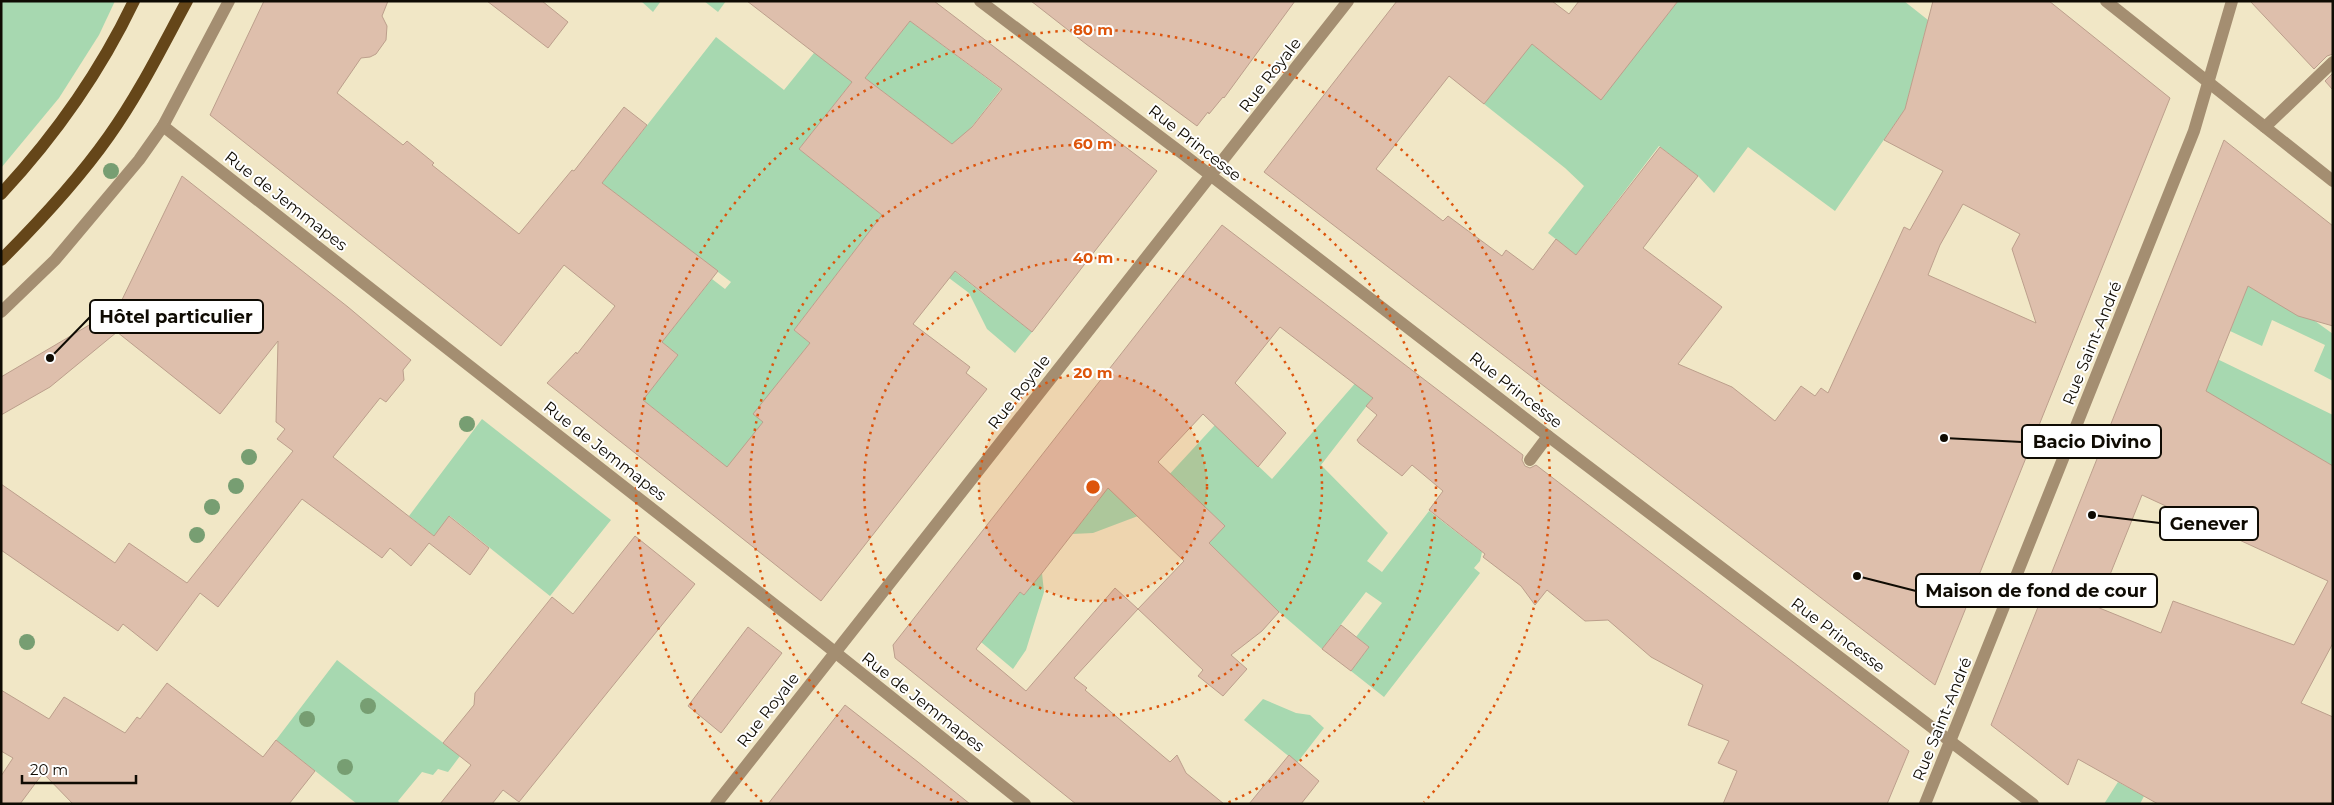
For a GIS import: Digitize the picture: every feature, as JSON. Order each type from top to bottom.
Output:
[{"type":"main road","points":[[1,194],[72,108],[113,45],[134,1]]},
{"type":"main road","points":[[1,260],[54,203],[108,137],[151,70],[187,1]]},
{"type":"street","points":[[1,312],[55,260],[84,228],[139,160],[163,126],[228,1]]},
{"type":"street","name":"Rue Princesse","points":[[980,1],[1212,175],[1548,436],[2033,804]]},
{"type":"street","name":"Rue Royale","points":[[716,804],[1348,1]]},
{"type":"street","points":[[2106,1],[2333,181]]},
{"type":"street","name":"Rue Saint-André","points":[[1925,804],[2194,131],[2232,1]]},
{"type":"street","points":[[2265,127],[2333,62]]},
{"type":"street","name":"Rue de Jemmapes","points":[[163,126],[1025,804]]},
{"type":"street","points":[[1530,460],[1548,436]]},
{"type":"green space","points":[[1,1],[115,1],[99,35],[59,98],[1,168]]},
{"type":"green space","points":[[641,1],[661,1],[653,12]]},
{"type":"green space","points":[[704,1],[726,1],[718,12]]},
{"type":"green space","points":[[1678,1],[1904,1],[1928,20],[1905,109],[1835,211],[1748,147],[1714,193],[1698,176],[1659,146],[1576,255],[1548,233],[1584,186],[1565,168],[1484,104],[1506,76],[1503,21],[1601,99]]},
{"type":"green space","points":[[910,21],[1001,89],[956,147],[865,78]]},
{"type":"green space","points":[[716,37],[784,90],[822,43],[859,73],[799,149],[882,215],[794,330],[810,343],[754,414],[763,422],[730,491],[715,457],[643,400],[678,355],[662,342],[712,279],[725,289],[731,282],[602,183]]},
{"type":"green space","points":[[954,271],[1032,332],[1015,353],[987,329],[969,293],[949,278]]},
{"type":"green space","points":[[2243,281],[2315,321],[2333,334],[2333,381],[2314,371],[2325,345],[2272,320],[2262,346],[2230,331],[2242,301]]},
{"type":"green space","points":[[2213,357],[2333,415],[2333,466],[2200,389]]},
{"type":"green space","points":[[1358,380],[1376,394],[1321,465],[1388,533],[1367,561],[1382,572],[1429,511],[1482,552],[1480,561],[1474,568],[1480,573],[1384,697],[1351,671],[1369,647],[1356,637],[1382,603],[1366,592],[1322,649],[1279,612],[1209,543],[1224,526],[1186,488],[1166,478],[1215,425],[1272,479]]},
{"type":"green space","points":[[482,419],[611,520],[550,596],[450,516],[434,536],[409,516]]},
{"type":"green space","points":[[1124,460],[1138,516],[1093,533],[1072,534],[1096,504]]},
{"type":"green space","points":[[1042,573],[1044,592],[1026,650],[1013,669],[981,642],[1020,592],[1024,595]]},
{"type":"green space","points":[[337,660],[460,756],[448,772],[438,769],[433,775],[422,772],[398,801],[401,804],[357,804],[276,740]]},
{"type":"green space","points":[[1263,699],[1296,713],[1310,715],[1324,728],[1297,763],[1244,720]]},
{"type":"green space","points":[[2118,782],[2144,796],[2140,804],[2104,804]]},
{"type":"building","points":[[264,1],[388,1],[382,16],[387,26],[386,40],[376,54],[361,58],[337,93],[403,145],[407,141],[434,163],[432,165],[519,234],[572,170],[574,171],[624,107],[647,125],[602,183],[718,271],[662,342],[678,355],[643,400],[727,467],[763,422],[753,414],[810,343],[794,330],[882,215],[799,149],[852,82],[747,1],[934,1],[1157,171],[1032,332],[955,271],[913,324],[970,367],[966,373],[987,389],[821,601],[547,383],[576,352],[577,354],[615,306],[564,265],[501,346],[210,115]],"holes":[[[910,21],[1002,89],[972,127],[952,144],[865,78]]]},
{"type":"building","points":[[487,1],[542,1],[568,22],[548,48]]},
{"type":"building","points":[[1031,1],[1295,1],[1224,98],[1209,114],[1208,112],[1197,126]]},
{"type":"building","points":[[1397,1],[1552,1],[1569,14],[1579,1],[1678,1],[1601,100],[1532,44],[1484,104],[1449,76],[1376,169],[1443,221],[1448,216],[1502,256],[1506,250],[1533,270],[1556,239],[1576,255],[1660,147],[1698,176],[1643,248],[1722,307],[1678,364],[1732,387],[1775,421],[1801,386],[1815,396],[1821,388],[1828,393],[1904,227],[1910,230],[1943,171],[1884,140],[1905,109],[1933,1],[2049,1],[2170,98],[1935,685],[1264,172]],"holes":[[[1963,204],[2020,234],[2012,249],[2036,323],[1928,275],[1940,245]]]},
{"type":"building","points":[[2250,1],[2333,1],[2333,54],[2327,56],[2314,69]]},
{"type":"building","points":[[2333,73],[2333,90],[2325,81]]},
{"type":"building","points":[[2224,140],[2333,226],[2333,326],[2298,316],[2248,286],[2206,391],[2333,466],[2333,643],[2301,703],[2333,717],[2333,804],[2158,804],[2078,759],[2068,785],[1991,725]],"holes":[[[2142,495],[2328,581],[2294,645],[2173,601],[2161,633],[2097,607]]]},
{"type":"building","points":[[182,176],[348,307],[411,360],[403,370],[404,380],[386,402],[380,398],[333,457],[434,536],[449,516],[489,548],[470,575],[429,543],[411,566],[390,548],[382,558],[302,499],[218,607],[200,593],[157,651],[123,624],[118,631],[1,550],[1,484],[115,563],[129,543],[187,583],[293,451],[277,439],[285,429],[276,422],[278,341],[220,414],[117,332],[50,387],[1,415],[1,377],[118,308]]},
{"type":"building","points":[[1222,225],[1523,455],[1522,460],[1525,466],[1530,468],[1536,465],[1909,751],[1887,804],[1723,804],[1737,771],[1718,763],[1729,741],[1688,725],[1703,685],[1651,657],[1608,620],[1585,621],[1547,590],[1535,605],[1521,586],[1483,557],[1485,554],[1429,510],[1443,491],[1412,465],[1402,476],[1359,443],[1357,440],[1377,415],[1366,406],[1373,398],[1280,327],[1235,383],[1286,433],[1258,467],[1203,414],[1158,462],[1225,526],[1209,543],[1279,612],[1262,631],[1231,655],[1247,669],[1223,696],[1198,676],[1203,670],[1138,609],[1074,678],[1087,688],[1085,690],[1170,762],[1177,755],[1186,773],[1224,804],[1076,804],[895,658],[893,645]],"holes":[[[1108,488],[1184,561],[1138,609],[1115,588],[1026,691],[976,649],[1020,592],[1024,595]]]},
{"type":"building","points":[[635,536],[695,584],[519,802],[503,790],[492,804],[440,804],[471,765],[443,743],[474,705],[475,693],[552,597],[573,614]]},
{"type":"building","points":[[1341,625],[1369,647],[1351,671],[1322,649]]},
{"type":"building","points":[[748,627],[782,653],[721,733],[688,706]]},
{"type":"building","points":[[167,683],[263,757],[276,740],[315,771],[289,804],[73,804],[43,773],[20,804],[1,804],[1,776],[13,758],[1,751],[1,690],[49,719],[64,697],[125,733],[137,717],[140,719]]},
{"type":"building","points":[[845,705],[918,762],[970,804],[768,804]]},
{"type":"building","points":[[1289,755],[1319,781],[1301,804],[1249,804]]},
{"type":"place","name":"Hôtel particulier","points":[[50,358]]},
{"type":"place","name":"Bacio Divino","points":[[1944,438]]},
{"type":"place","name":"Genever","points":[[2092,515]]},
{"type":"place","name":"Maison de fond de cour","points":[[1857,576]]}]
